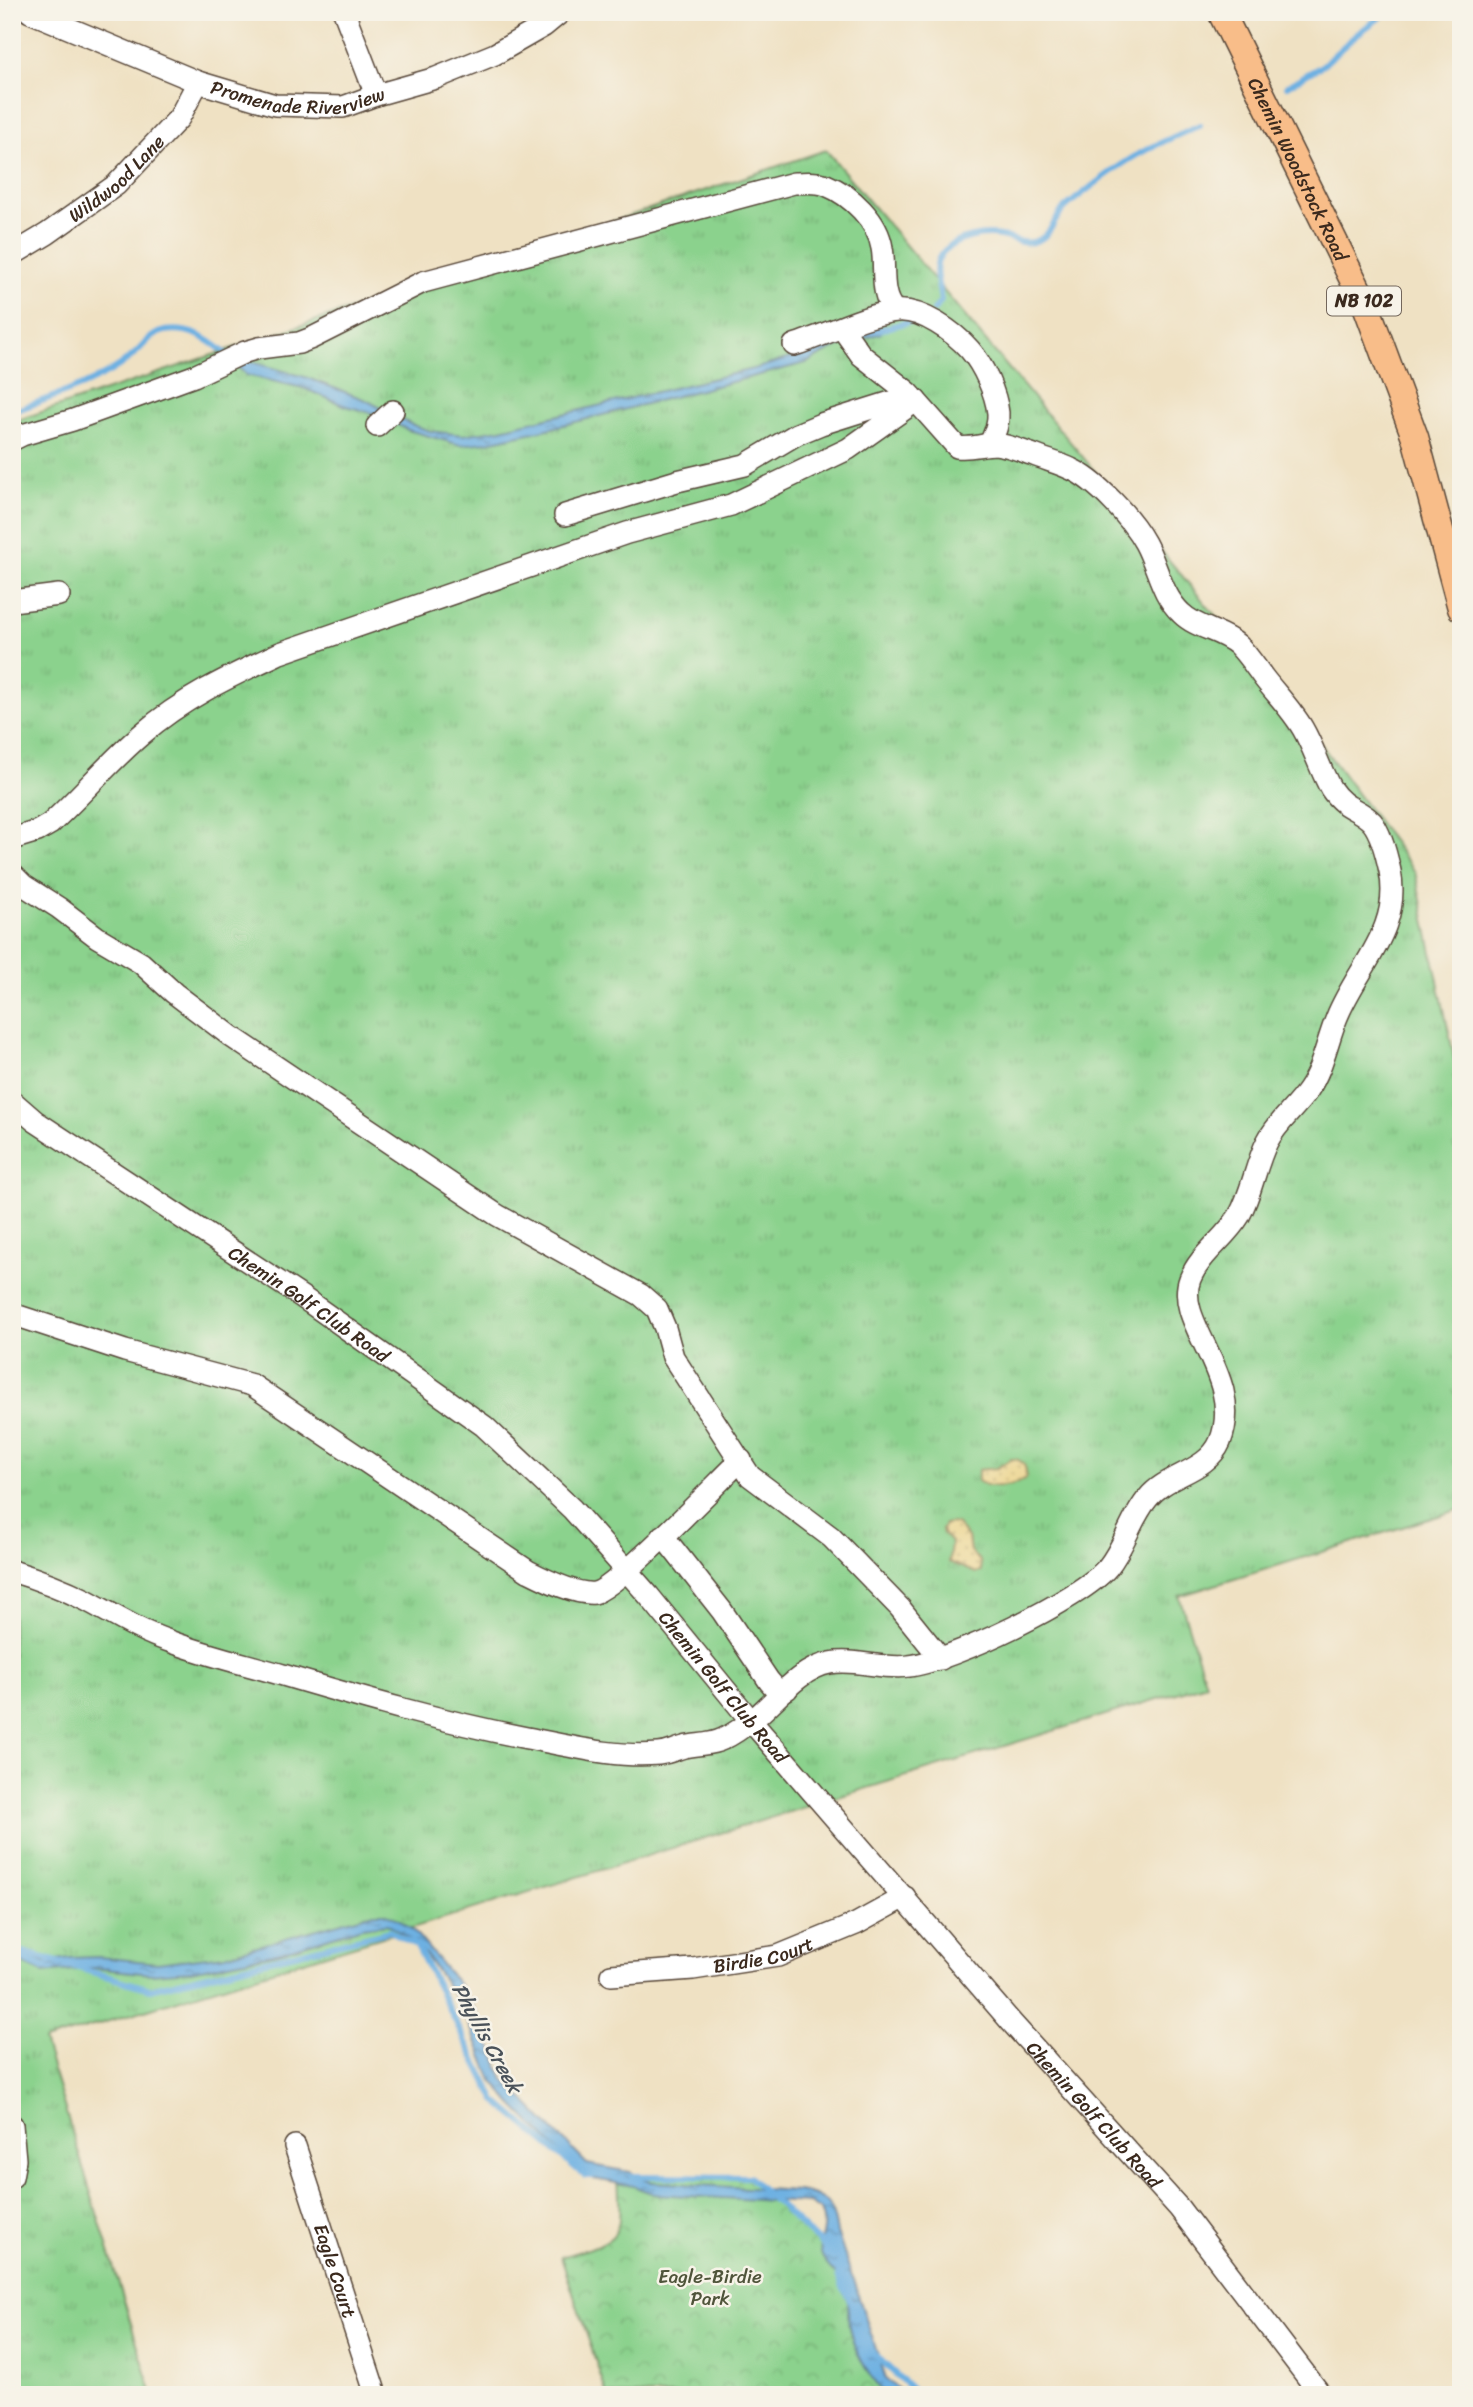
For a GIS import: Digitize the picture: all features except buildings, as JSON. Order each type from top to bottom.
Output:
[{"type":"main road","name":"Chemin Woodstock Road","points":[[1221,12],[1367,308],[1415,437],[1461,608]]},
{"type":"street","name":"Promenade Riverview","points":[[30,12],[198,82],[275,105],[344,107],[436,78],[495,54],[544,26],[561,12]]},
{"type":"street","points":[[344,12],[376,95]]},
{"type":"street","name":"Wildwood Lane","points":[[12,254],[47,234],[116,186],[180,118],[198,82]]},
{"type":"street","points":[[12,440],[194,376],[245,352],[305,341],[423,282],[794,183],[825,184],[856,205],[871,221],[879,234],[882,248],[887,299],[895,311]]},
{"type":"street","points":[[794,345],[895,311],[914,312],[946,330],[971,351],[994,397],[998,414],[997,427],[990,444]]},
{"type":"street","points":[[12,1571],[52,1584],[125,1623],[167,1641],[382,1704],[488,1731],[594,1751],[659,1754],[725,1739],[751,1721],[814,1668],[832,1662],[895,1668],[941,1659],[1081,1591],[1096,1580],[1123,1546],[1150,1495],[1205,1461],[1213,1453],[1220,1441],[1226,1416],[1225,1398],[1222,1383],[1189,1307],[1187,1287],[1202,1258],[1238,1217],[1272,1134],[1312,1084],[1339,1011],[1384,932],[1391,914],[1390,869],[1373,823],[1343,804],[1335,795],[1302,727],[1233,641],[1196,624],[1177,609],[1161,585],[1145,542],[1100,490],[1074,470],[1012,447],[990,444],[963,449],[957,447],[916,401],[856,351],[843,330]]},
{"type":"street","points":[[565,515],[755,461],[797,434],[821,424],[891,402],[916,401]]},
{"type":"street","points":[[12,839],[38,831],[50,824],[143,733],[193,696],[225,678],[280,653],[627,533],[712,512],[745,499],[848,449],[916,401]]},
{"type":"street","points":[[377,426],[393,411]]},
{"type":"street","points":[[735,467],[745,499]]},
{"type":"street","points":[[12,601],[59,595]]},
{"type":"street","points":[[12,874],[23,886],[59,908],[97,937],[141,963],[174,993],[232,1037],[497,1215],[641,1295],[657,1309],[673,1357],[750,1476],[831,1537],[868,1572],[941,1659]]},
{"type":"street","name":"Chemin Golf Club Road","points":[[12,1101],[35,1121],[302,1297],[484,1426],[572,1509],[1012,2023],[1179,2208],[1321,2395]]},
{"type":"street","points":[[12,1314],[138,1354],[252,1385],[544,1580],[570,1588],[596,1592],[604,1590],[741,1460]]},
{"type":"street","points":[[663,1536],[722,1611],[769,1681],[776,1689],[787,1689]]},
{"type":"street","name":"Birdie Court","points":[[611,1975],[693,1969],[778,1956],[856,1924],[905,1897]]},
{"type":"street","points":[[12,2124],[15,2160],[12,2176]]},
{"type":"street","name":"Eagle Court","points":[[295,2146],[376,2395]]},
{"type":"green space","points":[[826,150],[1306,724],[1415,872],[1461,1090],[1461,1509],[1179,1596],[1206,1684],[44,2041],[153,2395],[12,2395],[12,422]]},
{"type":"green space","name":"Eagle-Birdie Park","points":[[618,2176],[749,2177],[823,2244],[887,2392],[871,2395],[607,2395],[561,2257],[597,2245],[615,2234],[619,2213]]},
{"type":"sand","points":[[1011,1459],[1019,1460],[1023,1464],[1026,1478],[1002,1486],[978,1481],[978,1470],[997,1468]]},
{"type":"sand","points":[[945,1524],[956,1524],[968,1537],[970,1552],[980,1561],[981,1571],[976,1573],[949,1562],[951,1542],[942,1529]]},
{"type":"water","points":[[878,323],[881,333],[835,348],[806,363],[548,429],[460,445],[408,430],[376,414],[346,406],[303,388],[246,375],[237,366],[241,359],[305,377],[366,400],[410,424],[430,431],[463,435],[501,429],[757,368],[807,353]]},
{"type":"water","points":[[374,1913],[385,1913],[414,1931],[460,1986],[481,2020],[504,2080],[587,2164],[630,2172],[652,2182],[797,2191],[822,2198],[833,2214],[886,2379],[904,2394],[910,2395],[885,2395],[858,2354],[849,2327],[846,2289],[821,2253],[823,2223],[820,2210],[809,2203],[654,2194],[633,2186],[594,2179],[578,2171],[492,2080],[463,2009],[425,1954],[406,1936],[387,1924],[362,1927],[278,1953],[191,1971],[151,1974],[94,1968],[43,1973],[12,1959],[12,1948],[45,1962],[99,1957],[157,1963],[225,1955]]},
{"type":"waterway","points":[[1287,86],[1323,65],[1387,12]]},
{"type":"waterway","points":[[934,310],[941,301],[936,275],[937,262],[950,246],[986,235],[1027,243],[1036,241],[1046,235],[1063,210],[1128,160],[1200,125]]},
{"type":"waterway","points":[[875,331],[912,321]]},
{"type":"waterway","points":[[12,412],[74,389],[105,374],[131,357],[155,335],[165,331],[190,332],[224,352]]},
{"type":"waterway","name":"Phyllis Creek","points":[[75,1967],[150,1989],[390,1931],[417,1946],[496,2101],[585,2176],[593,2176]]},
{"type":"waterway","name":"Phyllis Creek","points":[[12,1949],[61,1963]]},
{"type":"waterway","name":"Phyllis Creek","points":[[632,2176],[749,2177],[824,2247]]},
{"type":"waterway","name":"Phyllis Creek","points":[[838,2276],[850,2301]]},
{"type":"waterway","name":"Phyllis Creek","points":[[875,2355],[918,2395]]}]
